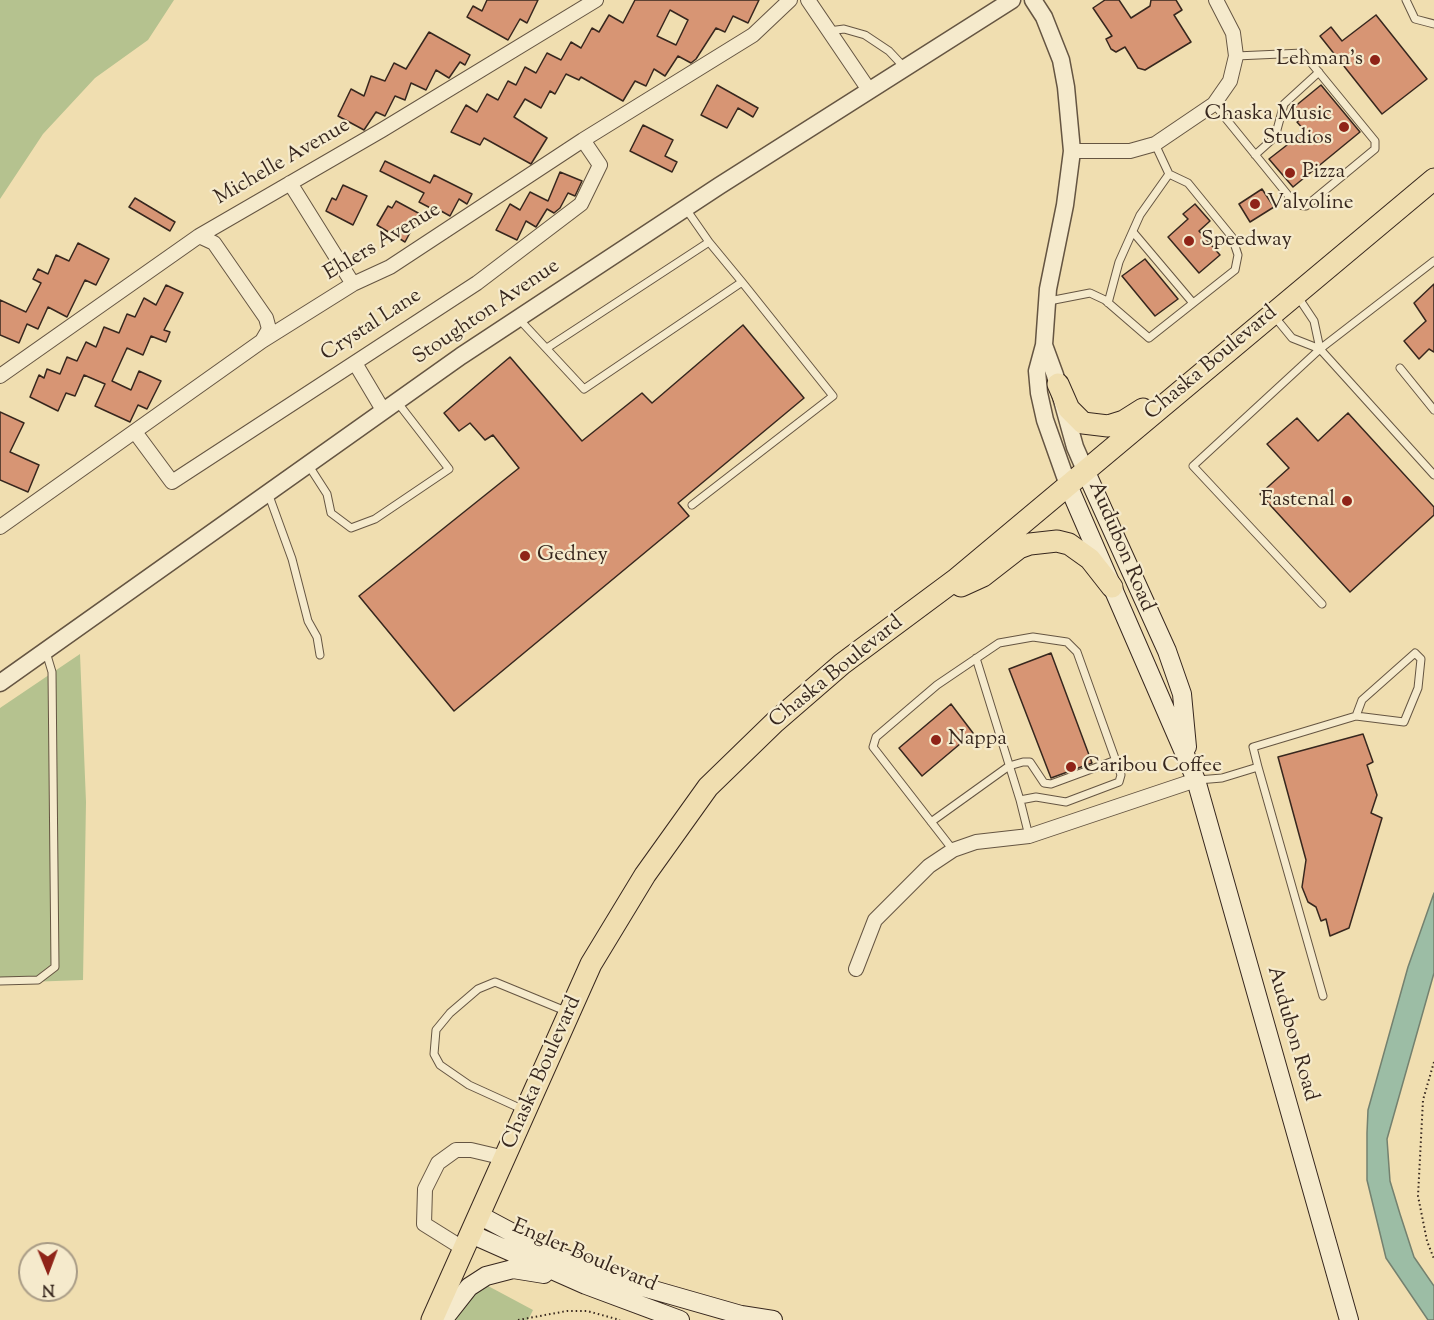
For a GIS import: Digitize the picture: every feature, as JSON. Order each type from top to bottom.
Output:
[{"type":"main road","name":"Chaska Boulevard","points":[[432,1320],[591,964],[645,875],[708,787],[776,722],[842,664],[925,602],[1432,184]]},
{"type":"main road","points":[[1058,384],[1074,416],[1083,423],[1108,426],[1124,421],[1199,374]]},
{"type":"main road","name":"Audubon Road","points":[[1085,470],[1167,651],[1182,694],[1189,760]]},
{"type":"main road","name":"Audubon Road","points":[[1068,485],[1167,718],[1189,760],[1196,780],[1349,1320]]},
{"type":"main road","points":[[925,602],[982,576],[1019,548],[1044,541],[1057,541],[1079,551],[1112,587]]},
{"type":"main road","points":[[472,1233],[552,1254],[636,1285],[719,1309],[773,1320]]},
{"type":"main road","name":"Engler Boulevard","points":[[472,1233],[586,1285],[680,1320]]},
{"type":"main road","points":[[443,1320],[469,1287],[486,1276],[502,1270],[525,1269],[586,1285]]},
{"type":"street","name":"Michelle Avenue","points":[[0,376],[200,236],[596,0]]},
{"type":"street","name":"Ehlers Avenue","points":[[0,527],[262,342],[353,284],[390,267],[583,140],[753,35],[790,0]]},
{"type":"street","points":[[808,0],[869,90]]},
{"type":"street","name":"Stoughton Avenue","points":[[0,683],[390,405],[518,318],[685,208],[1012,0]]},
{"type":"street","name":"Audubon Road","points":[[1033,0],[1044,17],[1061,60],[1072,151],[1065,205],[1046,302],[1044,345],[1037,371],[1045,420],[1068,485]]},
{"type":"street","points":[[1072,151],[1130,152],[1155,144],[1214,105],[1230,81],[1236,56],[1233,33],[1216,0]]},
{"type":"street","name":"Crystal Lane","points":[[135,432],[172,482],[355,363],[477,283],[581,204],[600,165],[583,140]]},
{"type":"street","points":[[290,183],[353,284]]},
{"type":"street","points":[[200,236],[214,243],[266,318],[269,329],[262,342]]},
{"type":"street","name":"Audubon Road","points":[[1044,345],[1058,384],[1075,447],[1085,470]]},
{"type":"street","points":[[355,363],[390,405]]},
{"type":"street","points":[[856,969],[874,920],[928,866],[953,850],[976,842],[1029,836],[1196,780]]},
{"type":"street","points":[[472,1233],[424,1224],[425,1189],[438,1163],[456,1150],[471,1150],[505,1158]]},
{"type":"lane","points":[[1406,0],[1415,19],[1434,24]]},
{"type":"lane","points":[[829,31],[844,29],[865,35],[889,51],[905,68]]},
{"type":"lane","points":[[1214,105],[1296,205],[1306,206],[1375,148],[1375,141],[1303,53],[1236,56]]},
{"type":"lane","points":[[1256,155],[1275,137],[1284,104],[1319,72]]},
{"type":"lane","points":[[1046,302],[1090,293],[1108,303],[1149,338],[1235,270],[1238,255],[1232,237],[1188,183],[1169,174],[1155,144]]},
{"type":"lane","points":[[1108,303],[1119,262],[1140,215],[1169,174]]},
{"type":"lane","points":[[685,208],[709,242],[834,396],[692,505]]},
{"type":"lane","points":[[1133,232],[1194,303]]},
{"type":"lane","points":[[548,348],[709,242]]},
{"type":"lane","points":[[1322,604],[1193,466],[1320,349],[1434,261]]},
{"type":"lane","points":[[518,318],[584,389],[742,282]]},
{"type":"lane","points":[[1296,294],[1314,321],[1320,349]]},
{"type":"lane","points":[[1272,314],[1292,338],[1320,349],[1434,475]]},
{"type":"lane","points":[[1400,368],[1434,410]]},
{"type":"lane","points":[[308,464],[327,494],[331,513],[351,528],[375,519],[449,469],[390,405]]},
{"type":"lane","points":[[268,493],[292,559],[308,621],[317,637],[320,655]]},
{"type":"lane","points":[[953,850],[873,747],[876,737],[937,685],[999,642],[1034,637],[1067,642],[1077,652],[1121,775],[1119,782],[1066,802],[1036,797],[1020,800]]},
{"type":"lane","points":[[0,981],[38,980],[55,967],[52,672],[46,651]]},
{"type":"lane","points":[[1323,996],[1254,747],[1356,716],[1404,722],[1418,688],[1421,659],[1415,653],[1362,700],[1356,716]]},
{"type":"lane","points":[[976,658],[1029,836]]},
{"type":"lane","points":[[931,822],[1010,766],[1030,762],[1044,783],[1051,784],[1116,760]]},
{"type":"lane","points":[[1196,780],[1222,778],[1258,767]]},
{"type":"lane","points":[[526,1111],[469,1085],[440,1065],[434,1054],[436,1030],[450,1013],[478,989],[495,982],[570,1012]]},
{"type":"path","points":[[1434,1062],[1423,1100],[1418,1196],[1427,1241],[1434,1258]]},
{"type":"path","points":[[518,1320],[567,1311],[587,1311],[620,1320]]},
{"type":"shaded area","points":[[0,0],[174,0],[148,40],[95,78],[43,134],[0,199]]},
{"type":"shaded area","points":[[80,654],[86,802],[83,980],[0,983],[0,708]]},
{"type":"shaded area","points":[[1434,893],[1434,973],[1387,1139],[1390,1181],[1400,1214],[1414,1257],[1434,1286],[1434,1320],[1428,1320],[1386,1258],[1367,1180],[1367,1133],[1368,1110],[1408,967]]},
{"type":"shaded area","points":[[475,1279],[533,1310],[528,1320],[441,1320]]},
{"type":"building","points":[[487,0],[538,0],[527,23],[520,19],[508,40],[467,17],[473,6],[482,11]]},
{"type":"building","points":[[635,0],[759,0],[748,23],[733,16],[725,32],[716,28],[691,63],[678,56],[665,76],[654,69],[646,86],[635,81],[623,101],[581,77],[579,80],[566,74],[555,94],[550,91],[541,108],[525,99],[514,117],[547,138],[531,164],[484,138],[480,145],[451,132],[466,105],[477,112],[487,94],[498,100],[508,81],[516,85],[525,67],[536,73],[547,53],[561,60],[571,42],[581,48],[592,28],[599,32],[609,15],[623,23]],"holes":[[[670,10],[688,20],[676,45],[657,36]]]},
{"type":"building","points":[[1105,0],[1119,0],[1131,18],[1150,6],[1151,0],[1176,0],[1182,10],[1174,15],[1191,42],[1145,70],[1138,68],[1125,47],[1116,52],[1111,49],[1106,39],[1112,36],[1093,8]]},
{"type":"building","name":"Lehman's","points":[[1376,15],[1427,79],[1382,114],[1320,36],[1331,27],[1342,41]]},
{"type":"building","points":[[429,32],[470,55],[465,65],[460,62],[449,78],[436,70],[426,90],[411,83],[405,100],[395,96],[385,116],[376,112],[364,130],[338,116],[351,89],[364,96],[371,76],[385,81],[394,63],[406,69]]},
{"type":"building","points":[[717,85],[758,108],[753,117],[738,108],[727,128],[701,115]]},
{"type":"building","points":[[1321,85],[1360,132],[1293,187],[1269,159],[1305,131],[1297,122],[1302,118],[1293,108]]},
{"type":"building","points":[[643,125],[673,140],[665,156],[677,162],[672,172],[630,151]]},
{"type":"building","points":[[385,161],[430,183],[434,175],[472,194],[467,204],[459,199],[450,216],[441,211],[440,213],[419,202],[424,193],[380,171]]},
{"type":"building","points":[[560,172],[582,181],[575,196],[568,193],[560,208],[554,213],[547,209],[536,227],[526,221],[517,240],[496,230],[510,204],[520,210],[530,192],[548,201]]},
{"type":"building","points":[[343,185],[367,196],[353,225],[326,211],[332,198],[336,200]]},
{"type":"building","name":"Valvoline","points":[[1262,189],[1274,207],[1250,222],[1239,204]]},
{"type":"building","points":[[135,198],[175,222],[170,231],[129,207]]},
{"type":"building","points":[[396,201],[420,214],[405,242],[377,225],[388,206],[392,208]]},
{"type":"building","points":[[1195,204],[1210,221],[1199,231],[1220,255],[1199,273],[1168,237],[1188,219],[1183,214]]},
{"type":"building","points":[[78,243],[109,259],[96,285],[85,280],[67,317],[48,307],[38,329],[27,324],[19,343],[0,335],[0,300],[26,312],[41,283],[33,279],[38,269],[48,274],[56,255],[69,261]]},
{"type":"building","points":[[1145,259],[1178,299],[1155,316],[1122,276]]},
{"type":"building","points":[[1434,284],[1434,352],[1429,349],[1419,359],[1404,341],[1426,321],[1414,303]]},
{"type":"building","points":[[166,285],[183,293],[164,330],[170,332],[166,342],[151,336],[143,355],[127,348],[112,381],[131,390],[139,371],[161,381],[147,409],[138,405],[130,422],[95,406],[105,384],[84,375],[75,396],[66,393],[58,411],[30,397],[39,375],[44,378],[47,369],[60,374],[67,357],[77,361],[86,342],[96,347],[104,327],[119,333],[127,314],[135,317],[144,298],[156,305]]},
{"type":"building","name":"Gedney","points":[[743,325],[804,398],[678,503],[689,516],[454,711],[359,596],[519,468],[493,435],[485,440],[470,423],[459,431],[444,413],[510,357],[582,441],[642,393],[652,403]]},
{"type":"building","points":[[0,412],[24,423],[10,452],[39,465],[28,492],[0,480]]},
{"type":"building","name":"Fastenal","points":[[1348,413],[1434,507],[1434,515],[1350,592],[1260,494],[1289,468],[1267,444],[1297,418],[1318,441]]},
{"type":"building","points":[[1051,653],[1092,763],[1051,778],[1009,669]]},
{"type":"building","name":"Nappa","points":[[951,704],[973,733],[922,776],[899,748]]},
{"type":"building","points":[[1363,734],[1373,762],[1367,765],[1377,795],[1371,813],[1382,818],[1349,928],[1330,936],[1326,919],[1321,921],[1316,907],[1308,902],[1302,887],[1306,860],[1278,757]]},
{"type":"place","name":"Lehman's","points":[[1375,60]]},
{"type":"place","name":"Chaska Music Studios","points":[[1344,127]]},
{"type":"place","name":"Pizza","points":[[1290,173]]},
{"type":"place","name":"Valvoline","points":[[1255,204]]},
{"type":"place","name":"Speedway","points":[[1189,241]]},
{"type":"place","name":"Fastenal","points":[[1347,501]]},
{"type":"place","name":"Gedney","points":[[525,556]]},
{"type":"place","name":"Nappa","points":[[936,740]]},
{"type":"place","name":"Caribou Coffee","points":[[1071,767]]}]
